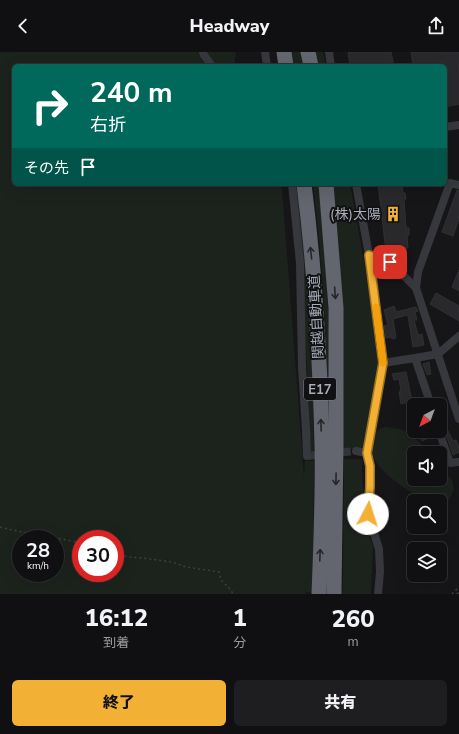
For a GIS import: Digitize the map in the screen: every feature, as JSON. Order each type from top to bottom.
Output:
[{"type":"highway","points":[[284,52],[286,64]]},
{"type":"highway","points":[[308,52],[311,64]]},
{"type":"highway","name":"関越自動車道","points":[[304,186],[315,287],[322,445],[322,510],[319,594]]},
{"type":"highway","name":"関越自動車道","points":[[326,186],[336,308],[334,594]]},
{"type":"street","points":[[203,52],[211,64]]},
{"type":"street","points":[[265,52],[268,64]]},
{"type":"street","points":[[329,52],[331,64]]},
{"type":"street","points":[[447,127],[459,125]]},
{"type":"street","points":[[459,185],[450,183],[418,272],[416,288],[459,419]]},
{"type":"street","points":[[292,186],[300,264],[302,366],[307,456]]},
{"type":"street","points":[[356,186],[369,255],[383,363],[367,453],[370,466],[368,514],[379,549],[380,572],[378,594]]},
{"type":"street","points":[[369,255],[390,262],[416,288]]},
{"type":"street","points":[[383,363],[438,354],[459,336]]},
{"type":"street","points":[[415,358],[429,398]]},
{"type":"street","points":[[441,438],[450,463],[459,462]]},
{"type":"street","points":[[356,451],[367,453]]},
{"type":"path","points":[[0,527],[72,541]]},
{"type":"path","points":[[124,556],[172,562],[186,567],[219,572],[221,580],[232,590],[233,594]]},
{"type":"path","points":[[452,594],[459,587]]},
{"type":"shaded area","points":[[0,52],[236,52],[234,64],[12,64],[12,186],[280,186],[282,190],[304,477],[305,461],[314,461],[313,593],[306,592],[306,594],[0,594]]},
{"type":"shaded area","points":[[290,52],[301,52],[303,64],[293,64]]},
{"type":"shaded area","points":[[315,52],[323,52],[326,64],[317,64]]},
{"type":"shaded area","points":[[292,186],[299,186],[306,247],[313,379],[314,454],[308,454],[306,399],[308,385],[301,263]]},
{"type":"shaded area","points":[[313,186],[319,186],[326,266],[329,335],[328,450],[325,317]]},
{"type":"shaded area","points":[[333,186],[350,186],[364,261],[378,365],[364,448],[343,450],[339,250]]},
{"type":"shaded area","points":[[386,427],[405,431],[407,432],[407,438],[415,438],[423,446],[407,446],[407,486],[447,486],[447,474],[452,480],[454,490],[449,500],[447,500],[447,494],[416,494],[393,480],[380,468],[374,457],[372,441],[376,431]]},
{"type":"shaded area","points":[[344,459],[360,459],[362,461],[366,526],[373,545],[371,594],[342,594]]},
{"type":"building","points":[[348,52],[391,52],[394,64],[350,64]]},
{"type":"building","points":[[411,52],[459,52],[459,104],[447,107],[447,64],[413,64]]},
{"type":"building","name":"(株)太陽","points":[[378,186],[402,186],[403,193],[405,193],[406,199],[404,200],[406,228],[409,228],[409,235],[407,235],[408,248],[386,251]]},
{"type":"building","points":[[457,190],[459,190],[459,219],[453,236],[442,232]]},
{"type":"building","points":[[459,270],[459,291],[452,287]]},
{"type":"building","points":[[436,293],[459,306],[459,321],[430,304]]},
{"type":"building","points":[[394,306],[396,312],[416,307],[418,311],[415,312],[417,320],[414,320],[418,335],[422,334],[424,345],[413,347],[407,315],[393,319],[396,338],[386,338],[384,326],[388,325],[384,310]]},
{"type":"building","points":[[429,362],[431,374],[427,375],[423,364]]},
{"type":"building","points":[[406,372],[411,398],[407,398],[407,402],[401,404],[399,379],[394,380],[392,374]]},
{"type":"building","points":[[447,429],[453,441],[456,440],[459,447],[459,452],[453,455],[447,438]]},
{"type":"building","points":[[420,438],[428,438],[422,441]]},
{"type":"tunnel","points":[[307,456],[356,451]]},
{"type":"slow traffic","points":[[376,307],[383,363]]},
{"type":"place","name":"(株)太陽","points":[[393,214]]},
{"type":"route","points":[[368,514],[370,466],[367,453],[383,363],[369,255],[390,262]]}]
